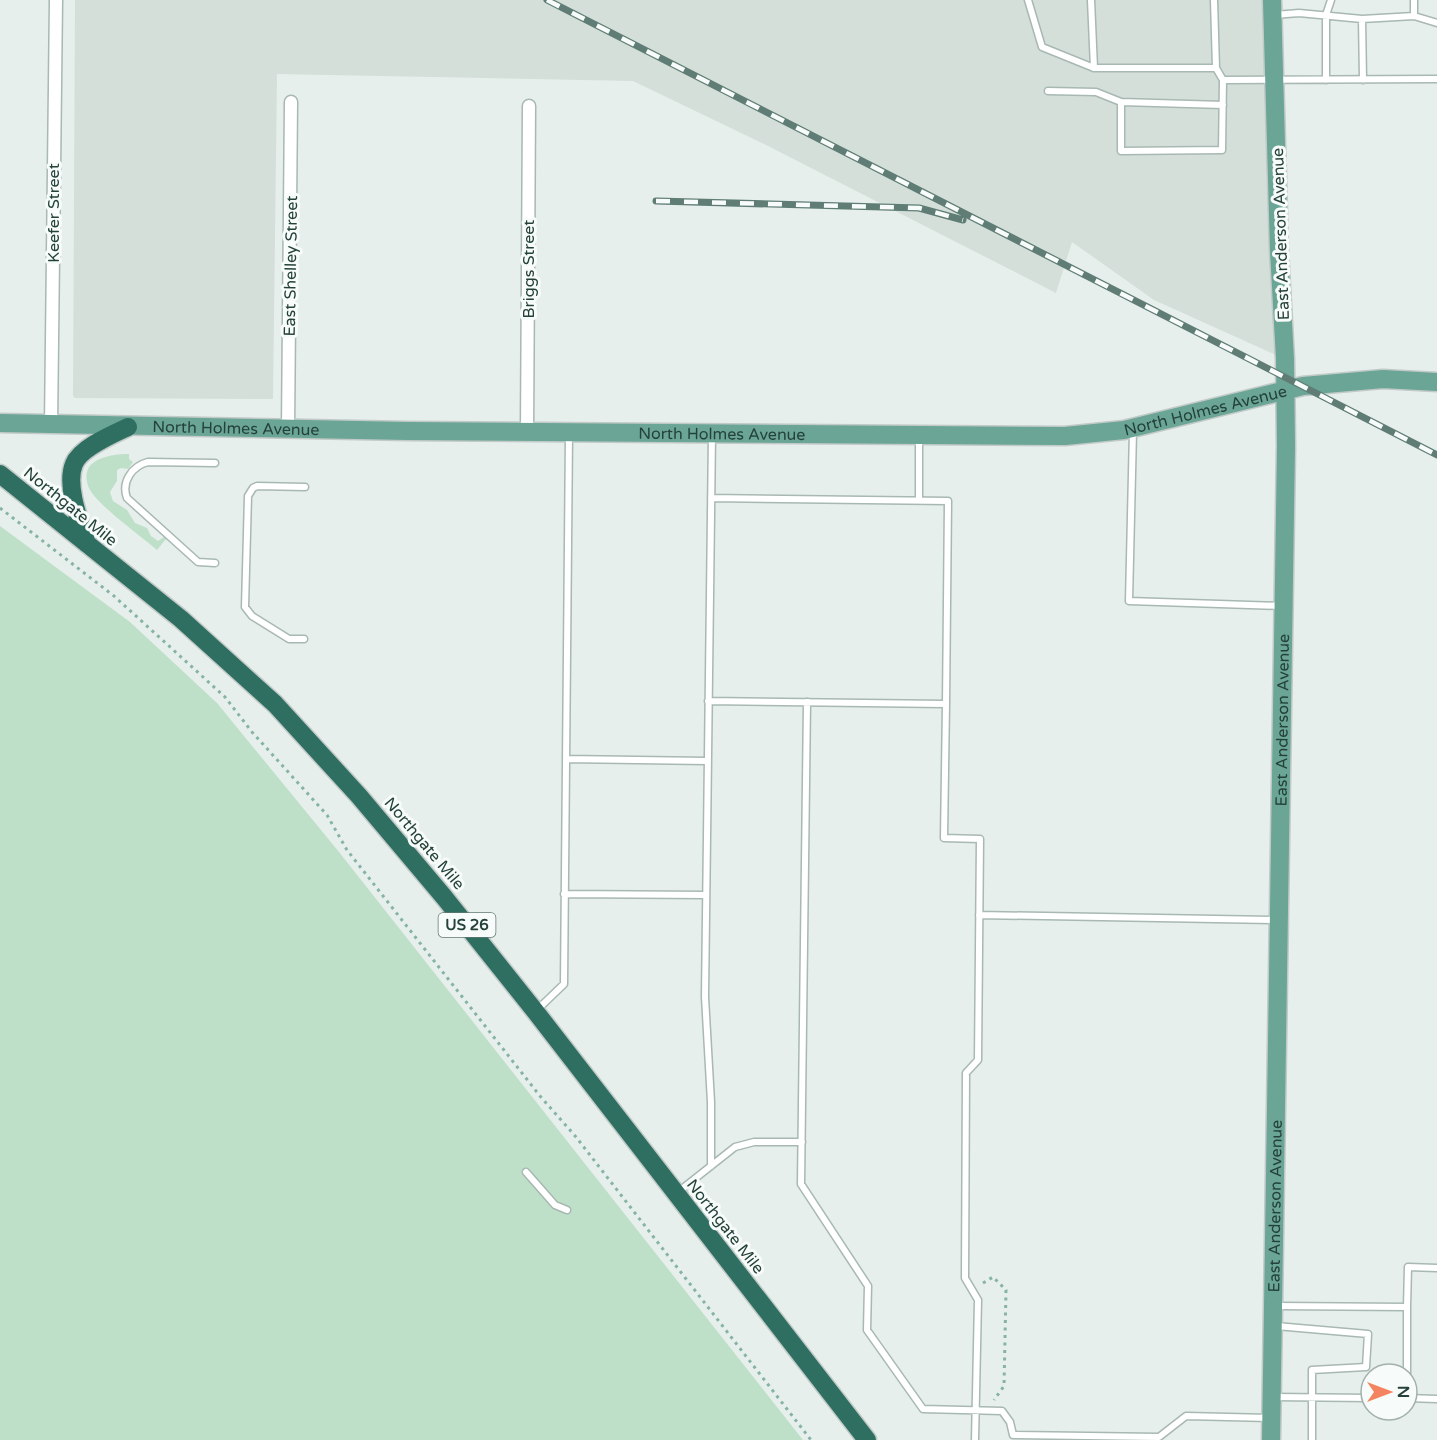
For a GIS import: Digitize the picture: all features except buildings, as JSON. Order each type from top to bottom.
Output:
[{"type":"highway","points":[[87,544],[76,508],[71,479],[74,464],[79,457],[104,438],[128,427]]},
{"type":"highway","name":"Northgate Mile","points":[[0,474],[181,619],[294,723],[413,859],[535,1011],[867,1440]]},
{"type":"main road","name":"East Anderson Avenue","points":[[1270,1440],[1284,606],[1285,391],[1272,8]]},
{"type":"main road","name":"North Holmes Avenue","points":[[0,423],[51,426],[570,433],[1065,436],[1133,428],[1303,386],[1328,382],[1383,379],[1437,382]]},
{"type":"street","name":"Keefer Street","points":[[51,426],[56,0]]},
{"type":"street","name":"East Shelley Street","points":[[288,429],[291,102]]},
{"type":"street","name":"Briggs Street","points":[[527,432],[529,106]]},
{"type":"lane","points":[[1028,0],[1042,47],[1094,68],[1216,68]]},
{"type":"lane","points":[[1091,0],[1094,68]]},
{"type":"lane","points":[[1121,102],[1121,151],[1222,150],[1223,80],[1216,68],[1214,0]]},
{"type":"lane","points":[[1326,80],[1326,15],[1331,0]]},
{"type":"lane","points":[[1414,0],[1414,16]]},
{"type":"lane","points":[[1272,8],[1362,19],[1414,16],[1437,23]]},
{"type":"lane","points":[[1362,19],[1363,80]]},
{"type":"lane","points":[[1223,80],[1437,79]]},
{"type":"lane","points":[[1048,92],[1096,92],[1121,102],[1223,105]]},
{"type":"lane","points":[[1133,428],[1130,601],[1284,606]]},
{"type":"lane","points":[[535,1011],[564,984],[570,433]]},
{"type":"lane","points":[[711,1166],[711,1102],[705,997],[712,433]]},
{"type":"lane","points":[[919,435],[919,500]]},
{"type":"lane","points":[[215,464],[148,462],[139,464],[134,469],[125,489],[128,498],[198,562],[215,563]]},
{"type":"lane","points":[[304,639],[289,639],[252,616],[245,607],[248,496],[257,486],[305,487]]},
{"type":"lane","points":[[711,498],[948,501],[944,838],[980,839],[978,1060],[966,1073],[965,1186],[965,1278],[978,1300],[975,1440]]},
{"type":"lane","points":[[708,701],[946,704]]},
{"type":"lane","points":[[807,702],[801,1184],[868,1286],[867,1330],[922,1409],[1002,1411],[1010,1422],[1013,1436],[1159,1437],[1186,1416],[1271,1418]]},
{"type":"lane","points":[[566,759],[707,761]]},
{"type":"lane","points":[[564,894],[706,895]]},
{"type":"lane","points":[[979,915],[1279,920]]},
{"type":"lane","points":[[675,1193],[735,1147],[754,1142],[802,1142]]},
{"type":"lane","points":[[526,1172],[555,1205],[567,1210]]},
{"type":"lane","points":[[1407,1362],[1408,1267],[1437,1268]]},
{"type":"lane","points":[[1273,1306],[1407,1307]]},
{"type":"lane","points":[[1272,1326],[1368,1334],[1366,1367],[1312,1370],[1312,1440]]},
{"type":"lane","points":[[1271,1397],[1359,1398]]},
{"type":"lane","points":[[1419,1398],[1437,1399]]},
{"type":"path","points":[[0,508],[114,596],[225,697],[252,732],[327,815],[347,850],[526,1078],[576,1137],[811,1440]]},
{"type":"path","points":[[983,1283],[993,1277],[1006,1290],[1004,1386],[993,1404]]},
{"type":"shaded area","points":[[75,0],[1272,0],[1285,359],[1154,300],[1072,242],[1056,293],[768,146],[633,81],[277,74],[273,399],[75,398],[73,396]]},
{"type":"green space","points":[[129,454],[129,459],[133,462],[128,469],[117,470],[117,481],[110,492],[113,501],[127,510],[135,523],[147,528],[151,536],[158,541],[164,537],[166,539],[157,550],[95,497],[86,479],[89,467],[97,460],[108,456]]},
{"type":"green space","points":[[0,526],[130,622],[217,703],[339,852],[803,1440],[0,1440]]},
{"type":"railway","points":[[547,0],[1437,455]]},
{"type":"railway","points":[[656,201],[919,208],[963,220]]}]
